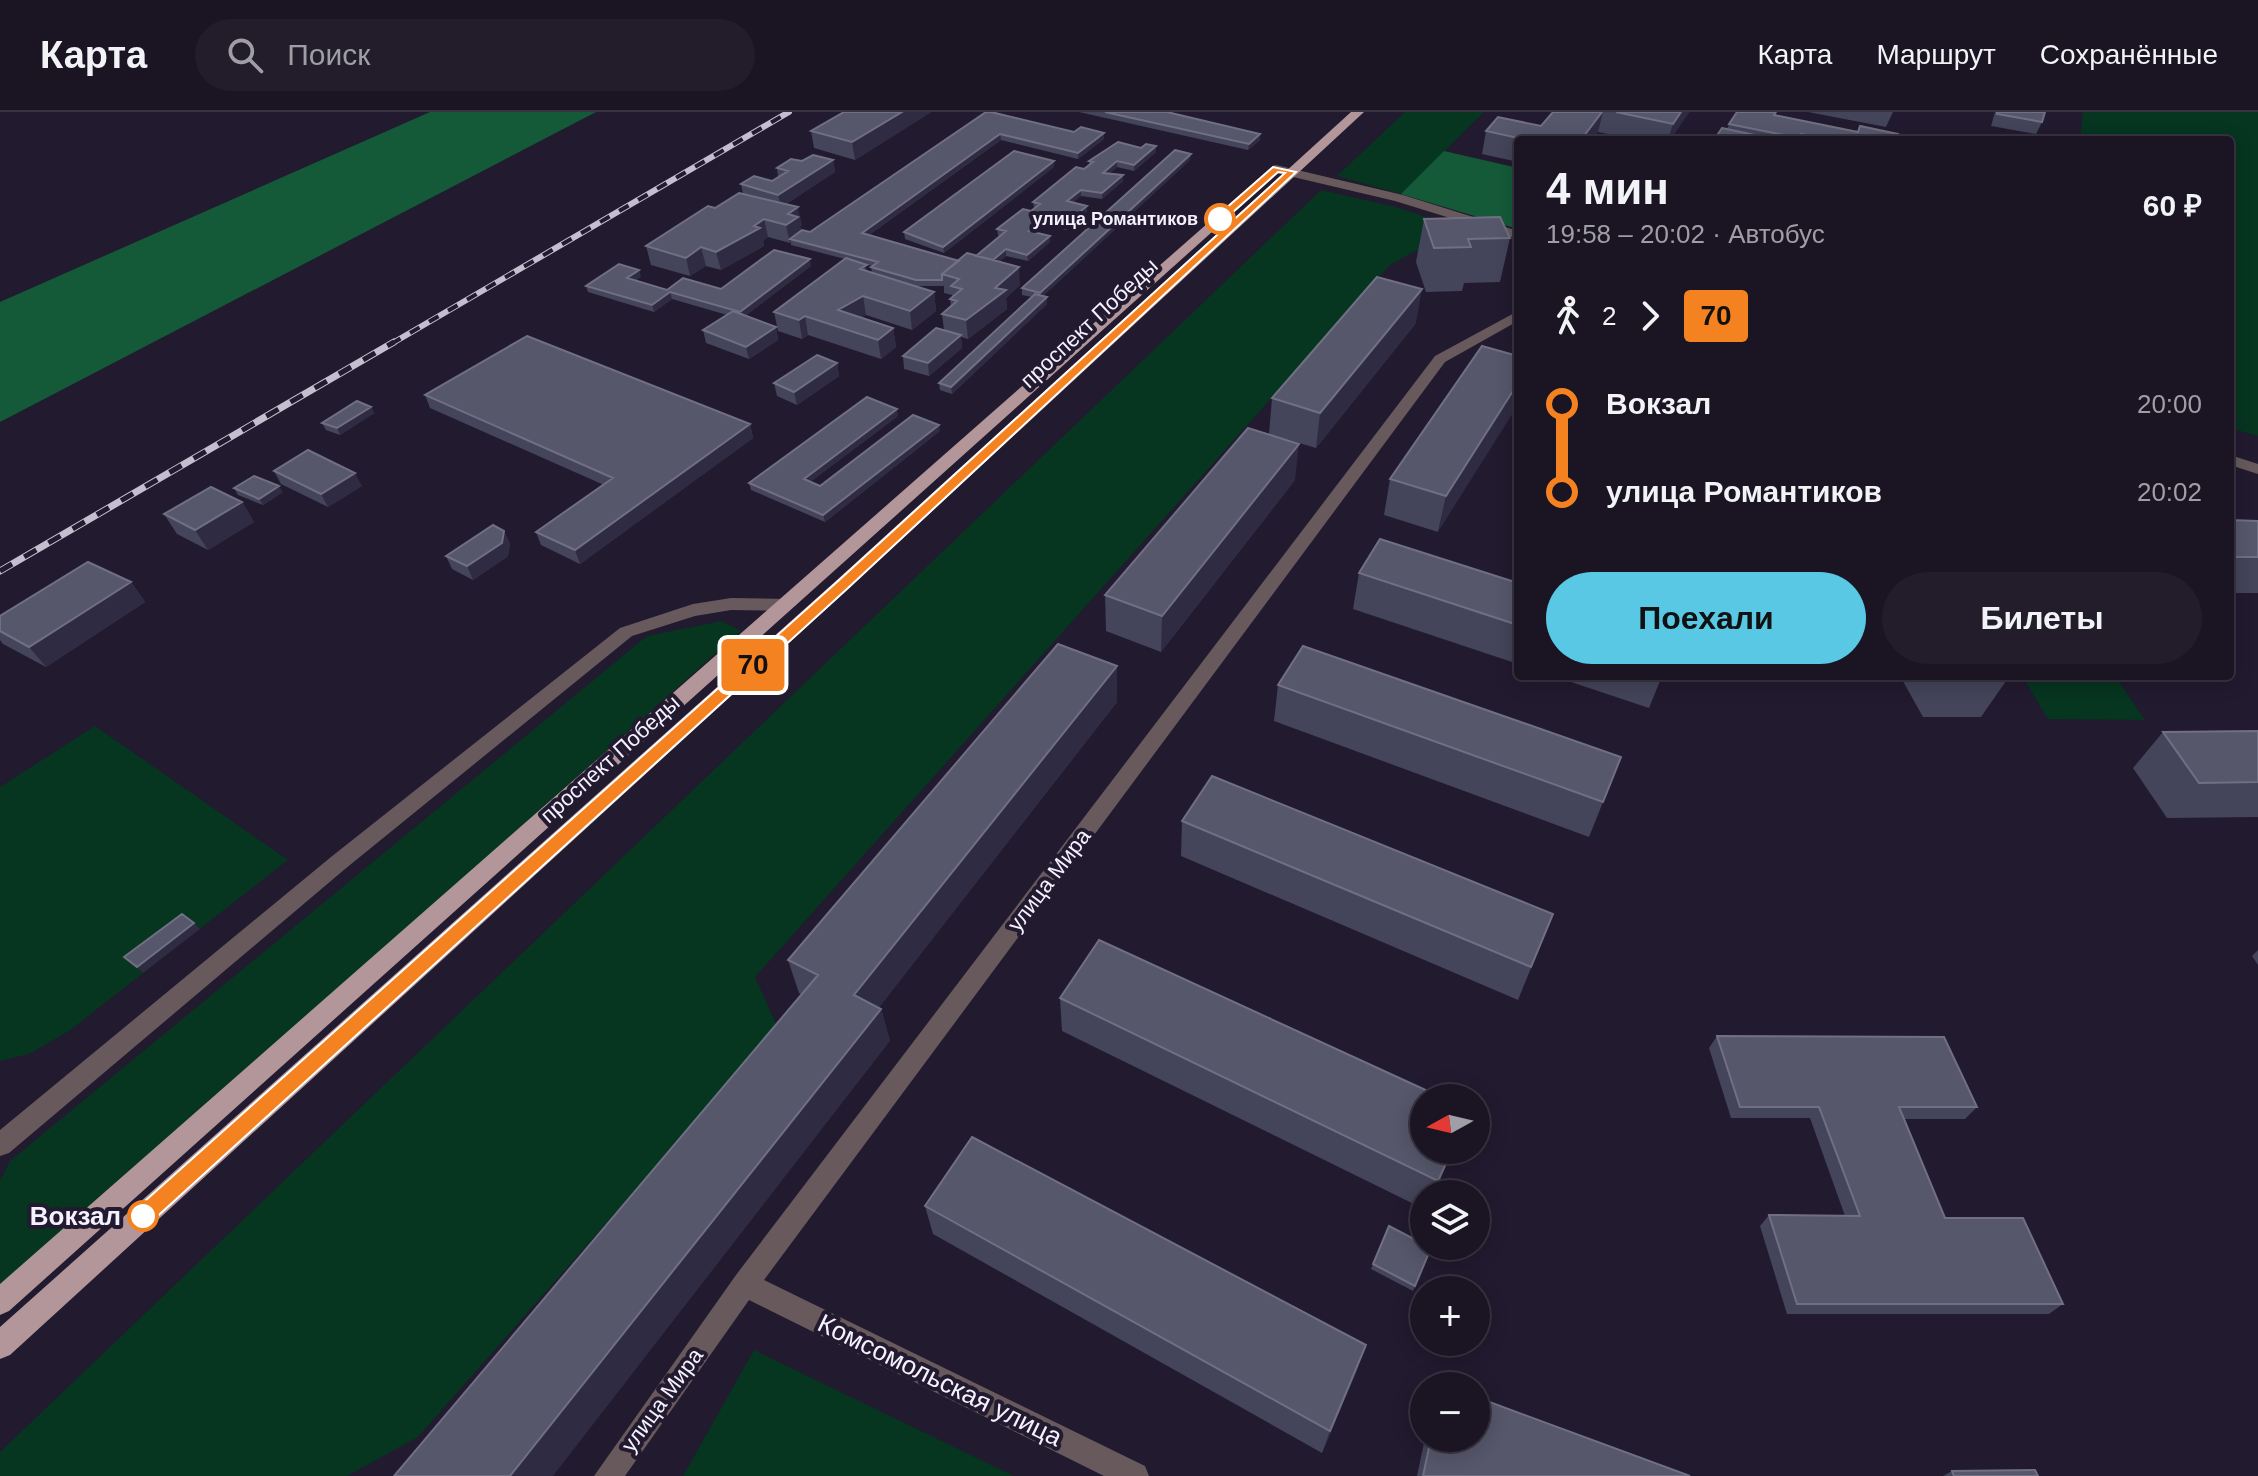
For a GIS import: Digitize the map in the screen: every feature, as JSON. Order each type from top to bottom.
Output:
[{"type":"main road","name":"проспект Победы","points":[[0,1302],[787,605],[1284,170],[1358,112]]},
{"type":"main road","name":"проспект Победы","points":[[0,1345],[843,584],[1284,170],[1307,140]]},
{"type":"street","points":[[1284,170],[1399,198],[1514,234]]},
{"type":"street","name":"улица Мира","points":[[608,1476],[745,1284],[1440,359],[1514,317]]},
{"type":"street","points":[[2234,461],[2258,469]]},
{"type":"street","points":[[0,1145],[338,863],[626,632],[693,610],[731,604],[787,605]]},
{"type":"street","name":"Комсомольская улица","points":[[745,1284],[1135,1476]]},
{"type":"green space","points":[[430,112],[596,112],[0,422],[0,302]]},
{"type":"green space","points":[[1405,112],[1484,112],[1401,194],[1337,176]]},
{"type":"green space","points":[[2083,112],[2258,112],[2258,436],[2234,429],[2234,136],[2080,136]]},
{"type":"green space","points":[[1444,151],[1514,167],[1514,228],[1401,194]]},
{"type":"green space","points":[[1321,190],[1396,207],[1500,241],[1483,251],[1415,251],[1390,265],[755,977],[778,1028],[418,1437],[347,1476],[0,1476],[0,1452]]},
{"type":"green space","points":[[722,621],[741,631],[0,1289],[0,1181],[10,1161],[647,636]]},
{"type":"green space","points":[[2024,680],[2118,680],[2145,720],[2048,719]]},
{"type":"green space","points":[[95,726],[288,860],[69,1031],[29,1054],[0,1061],[0,787]]},
{"type":"green space","points":[[754,1350],[1014,1476],[683,1476]]},
{"type":"building","points":[[844,112],[902,112],[852,142],[811,131]]},
{"type":"building","points":[[986,112],[1074,132],[1081,127],[1104,133],[1078,153],[1000,134],[862,233],[959,261],[942,274],[942,280],[916,280],[871,267],[878,262],[790,239],[802,230],[810,232]]},
{"type":"building","points":[[1105,112],[1167,112],[1260,134],[1249,144]]},
{"type":"building","points":[[1553,112],[1602,112],[1584,136],[1514,137],[1486,131],[1498,117],[1541,126]]},
{"type":"building","points":[[1616,112],[1681,112],[1673,124]]},
{"type":"building","points":[[1737,112],[1776,112],[1774,115],[1858,132],[1860,126],[1898,134],[1789,136],[1729,124]]},
{"type":"building","points":[[1997,112],[2045,112],[2042,122]]},
{"type":"building","points":[[1722,128],[1759,136],[1717,136]]},
{"type":"building","points":[[1118,142],[1141,148],[1146,144],[1156,146],[1134,165],[1117,161],[1103,173],[1123,175],[1102,193],[1081,190],[1067,201],[1087,206],[1066,223],[1045,218],[1029,231],[1050,236],[1027,255],[1006,249],[993,260],[976,256],[1006,231],[997,229],[1023,209],[1031,211],[1040,204],[1033,202],[1076,167],[1084,169],[1093,162],[1089,161]]},
{"type":"building","points":[[1175,150],[1191,154],[1040,293],[1022,288]]},
{"type":"building","points":[[1014,151],[1054,161],[943,247],[904,232]]},
{"type":"building","points":[[813,155],[833,160],[778,195],[741,184],[754,176],[772,181],[788,171],[777,168],[791,159],[802,161]]},
{"type":"building","points":[[739,193],[798,207],[788,214],[798,217],[786,225],[764,219],[754,226],[760,228],[716,252],[701,247],[686,258],[646,246],[708,206],[715,208]]},
{"type":"building","points":[[1500,217],[1510,238],[1468,239],[1471,247],[1434,248],[1424,219]]},
{"type":"building","points":[[774,250],[810,259],[740,312],[670,292],[652,305],[586,286],[619,264],[639,270],[627,278],[667,290],[683,278],[721,289]]},
{"type":"building","points":[[967,253],[1019,267],[995,288],[1006,290],[966,320],[942,314],[957,301],[950,299],[962,289],[951,286],[959,279],[942,274]]},
{"type":"building","points":[[846,258],[867,265],[860,269],[934,292],[910,311],[863,296],[838,310],[893,328],[878,340],[805,316],[799,320],[774,312]]},
{"type":"building","points":[[1377,277],[1422,289],[1320,413],[1272,398]]},
{"type":"building","points":[[1035,294],[1047,297],[951,387],[939,383]]},
{"type":"building","points":[[733,311],[776,327],[746,347],[703,330]]},
{"type":"building","points":[[936,328],[961,335],[928,363],[903,356]]},
{"type":"building","points":[[527,336],[750,424],[575,550],[536,532],[613,478],[425,395]]},
{"type":"building","points":[[1482,346],[1514,355],[1514,389],[1446,496],[1390,479]]},
{"type":"building","points":[[817,355],[837,363],[794,392],[774,383]]},
{"type":"building","points":[[867,397],[897,409],[804,479],[820,486],[913,415],[939,425],[823,515],[749,483]]},
{"type":"building","points":[[357,401],[371,407],[337,428],[322,423]]},
{"type":"building","points":[[1248,428],[1299,444],[1162,616],[1105,595]]},
{"type":"building","points":[[308,450],[355,473],[321,494],[274,471]]},
{"type":"building","points":[[254,476],[279,486],[259,499],[234,488]]},
{"type":"building","points":[[211,487],[242,502],[195,530],[164,514]]},
{"type":"building","points":[[2234,520],[2258,521],[2258,557],[2234,557]]},
{"type":"building","points":[[493,525],[504,531],[502,543],[467,566],[446,556]]},
{"type":"building","points":[[1380,539],[1514,582],[1514,624],[1359,573]]},
{"type":"building","points":[[88,562],[131,582],[29,647],[0,631],[0,616]]},
{"type":"building","points":[[1058,644],[1117,666],[854,995],[881,1009],[510,1476],[394,1476],[818,975],[788,960]]},
{"type":"building","points":[[1303,646],[1621,757],[1603,802],[1278,685]]},
{"type":"building","points":[[1944,680],[2006,681],[1945,681]]},
{"type":"building","points":[[2258,731],[2258,782],[2199,783],[2163,732]]},
{"type":"building","points":[[1212,776],[1553,914],[1531,967],[1182,821]]},
{"type":"building","points":[[182,914],[194,923],[137,967],[124,957]]},
{"type":"building","points":[[1099,940],[1413,1084],[1410,1084],[1410,1164],[1446,1164],[1438,1180],[1436,1180],[1060,998]]},
{"type":"building","points":[[1717,1036],[1944,1037],[1977,1107],[1899,1107],[1945,1218],[2023,1218],[2063,1304],[1797,1304],[1769,1215],[1860,1216],[1819,1107],[1740,1107]]},
{"type":"building","points":[[972,1137],[1366,1345],[1330,1431],[925,1206]]},
{"type":"building","points":[[1389,1226],[1410,1237],[1410,1260],[1426,1260],[1419,1276],[1410,1276],[1410,1283],[1373,1264]]},
{"type":"building","points":[[1490,1402],[1690,1476],[1423,1476],[1428,1452],[1490,1452]]},
{"type":"building","points":[[2035,1470],[2038,1476],[1954,1476],[1952,1471]]},
{"type":"railway","points":[[391,344],[789,112]]},
{"type":"railway","points":[[0,571],[394,342]]},
{"type":"bus line","name":"70","points":[[143,1216],[843,584],[1292,172],[1276,169],[1220,219]]},
{"type":"place","name":"улица Романтиков","points":[[1220,219]]},
{"type":"place","name":"Вокзал","points":[[143,1216]]}]
